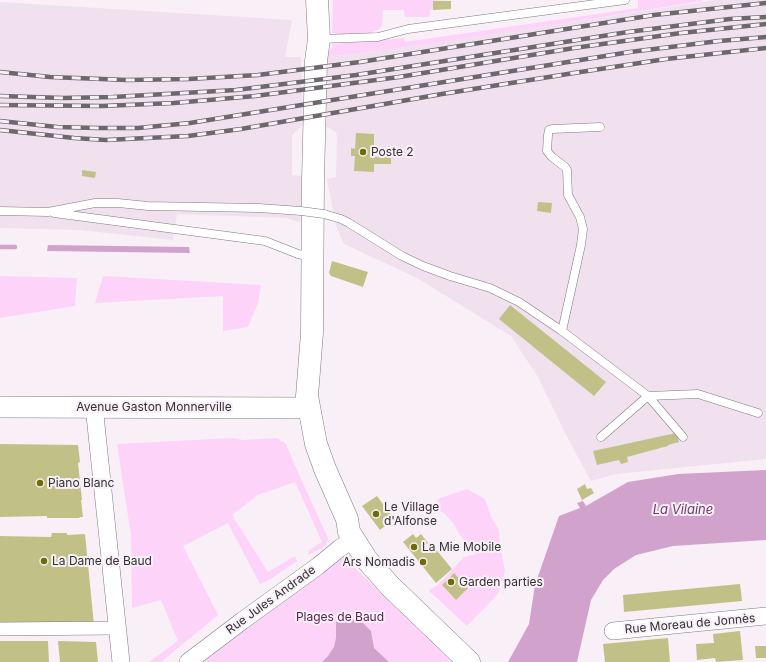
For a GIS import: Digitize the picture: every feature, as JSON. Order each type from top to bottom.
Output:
[{"type":"main road","points":[[317,0],[312,333],[307,396],[308,408],[318,451],[337,499],[347,519],[349,532],[367,560],[390,586],[469,662]]},
{"type":"main road","points":[[347,519],[357,528],[371,549],[397,580],[482,662]]},
{"type":"street","name":"Avenue Gaston Monnerville","points":[[0,407],[94,406],[308,408]]},
{"type":"street","points":[[94,406],[120,662]]},
{"type":"street","name":"Rue Jules Andrade","points":[[188,662],[354,539]]},
{"type":"street","name":"Rue Moreau de Jonnès","points":[[613,631],[766,616]]},
{"type":"street","points":[[0,629],[117,628]]},
{"type":"lane","points":[[317,53],[415,28],[625,0]]},
{"type":"lane","points":[[562,331],[581,245],[582,229],[580,217],[568,195],[567,170],[563,164],[552,157],[547,151],[548,135],[549,130],[552,128],[600,127]]},
{"type":"lane","points":[[48,212],[95,203],[118,203],[148,206],[259,208],[301,211],[324,214],[341,219],[350,223],[402,256],[423,266],[490,288],[519,302],[562,331],[648,396],[683,437]]},
{"type":"lane","points":[[0,211],[48,212],[265,241],[298,254],[312,256]]},
{"type":"lane","points":[[601,437],[648,396],[698,394],[758,413]]},
{"type":"shaded area","points":[[715,0],[766,0],[766,459],[617,474],[591,481],[565,433],[538,377],[511,336],[417,278],[344,244],[336,226],[327,179],[336,177],[337,137],[336,132],[325,126],[327,57],[423,45]]},
{"type":"shaded area","points":[[0,2],[292,20],[285,57],[301,57],[303,125],[292,135],[292,175],[302,176],[300,222],[288,218],[177,214],[173,240],[79,230],[0,228]]},
{"type":"green space","points":[[333,0],[451,0],[433,1],[433,10],[430,10],[429,17],[405,17],[404,10],[383,10],[382,26],[379,29],[370,33],[337,34],[332,33]]},
{"type":"green space","points":[[638,0],[702,1],[423,45],[327,57],[326,53],[332,48],[332,44],[404,38],[405,42],[638,8]]},
{"type":"green space","points":[[0,276],[77,278],[75,306],[0,318]]},
{"type":"green space","points":[[103,276],[261,285],[258,303],[248,327],[223,331],[223,296],[95,303]]},
{"type":"green space","points":[[233,438],[243,440],[277,438],[286,444],[328,538],[327,543],[322,548],[308,555],[309,550],[322,542],[295,482],[258,495],[232,515],[268,572],[295,556],[297,561],[271,579],[260,584],[228,523],[183,546],[218,615],[161,662],[149,662],[178,641],[161,600],[132,608],[131,535],[117,444]]},
{"type":"green space","points":[[467,489],[485,499],[492,519],[499,530],[500,546],[505,571],[498,594],[467,626],[429,591],[439,584],[464,557],[476,554],[444,513],[434,508],[438,499]]},
{"type":"green space","name":"Plages de Baud","points":[[344,554],[351,564],[451,662],[194,662],[297,583],[302,589]]},
{"type":"water","points":[[48,245],[189,247],[190,253],[47,251]]},
{"type":"water","name":"La Vilaine","points":[[766,470],[766,540],[673,546],[636,555],[614,569],[603,580],[591,600],[577,662],[508,662],[529,624],[535,585],[559,516],[580,508],[577,503],[583,501],[586,506],[628,482],[678,474]]},
{"type":"water","points":[[342,617],[362,622],[371,631],[374,648],[389,662],[322,662],[334,647],[336,638],[336,622]]},
{"type":"building","points":[[433,1],[451,1],[451,9],[433,10]]},
{"type":"building","name":"Poste 2","points":[[356,133],[374,134],[374,157],[391,157],[391,164],[374,164],[374,172],[354,171],[355,156],[351,156],[351,148],[355,149]]},
{"type":"building","points":[[82,170],[96,172],[95,178],[82,176]]},
{"type":"building","points":[[538,202],[552,203],[551,213],[537,211]]},
{"type":"building","points":[[332,261],[368,272],[363,287],[331,276],[329,273]]},
{"type":"building","points":[[510,305],[606,382],[594,396],[499,319]]},
{"type":"building","points":[[676,433],[679,442],[627,457],[628,462],[621,464],[619,460],[597,465],[593,451]]},
{"type":"building","name":"Piano Blanc","points":[[0,444],[78,445],[80,462],[78,463],[83,517],[0,517]]},
{"type":"building","points":[[585,484],[587,489],[591,488],[594,493],[582,500],[577,489]]},
{"type":"building","points":[[377,496],[394,519],[380,530],[362,506]]},
{"type":"building","name":"La Dame de Baud","points":[[52,533],[67,533],[67,535],[85,534],[94,625],[0,624],[0,536],[51,537]]},
{"type":"building","points":[[413,534],[416,538],[421,534],[428,543],[423,547],[428,552],[434,547],[452,569],[436,583],[403,542]]},
{"type":"building","points":[[454,573],[468,588],[456,600],[442,585]]},
{"type":"building","points":[[740,584],[742,601],[624,612],[623,595]]},
{"type":"building","points":[[740,631],[743,660],[716,662],[715,658],[697,660],[696,644],[714,643],[713,634]]},
{"type":"building","points":[[668,638],[670,662],[605,662],[603,644]]},
{"type":"building","points":[[0,641],[48,641],[49,662],[0,662]]},
{"type":"building","points":[[58,641],[96,642],[98,662],[60,662]]},
{"type":"building","points":[[755,646],[766,646],[766,658],[756,658]]},
{"type":"waterway","points":[[0,247],[15,247]]},
{"type":"railway","points":[[0,72],[50,77],[127,80],[189,79],[258,75],[360,62],[654,15],[766,3]]},
{"type":"railway","points":[[0,96],[63,98],[113,97],[236,90],[356,75],[628,32],[730,19],[766,17]]},
{"type":"railway","points":[[0,105],[102,106],[174,103],[255,96],[399,77],[574,48],[681,33],[766,24]]},
{"type":"railway","points":[[0,121],[57,127],[97,128],[138,128],[190,123],[630,52],[766,37]]},
{"type":"railway","points":[[0,130],[106,140],[188,136],[241,129],[574,73],[666,59],[766,48]]},
{"type":"place","name":"Poste 2","points":[[363,152]]},
{"type":"place","name":"Piano Blanc","points":[[40,483]]},
{"type":"place","name":"Le Village d'Alfonse","points":[[376,514]]},
{"type":"place","name":"La Mie Mobile","points":[[414,547]]},
{"type":"place","name":"La Dame de Baud","points":[[44,561]]},
{"type":"place","name":"Ars Nomadis","points":[[423,562]]},
{"type":"place","name":"Garden parties","points":[[451,582]]}]
